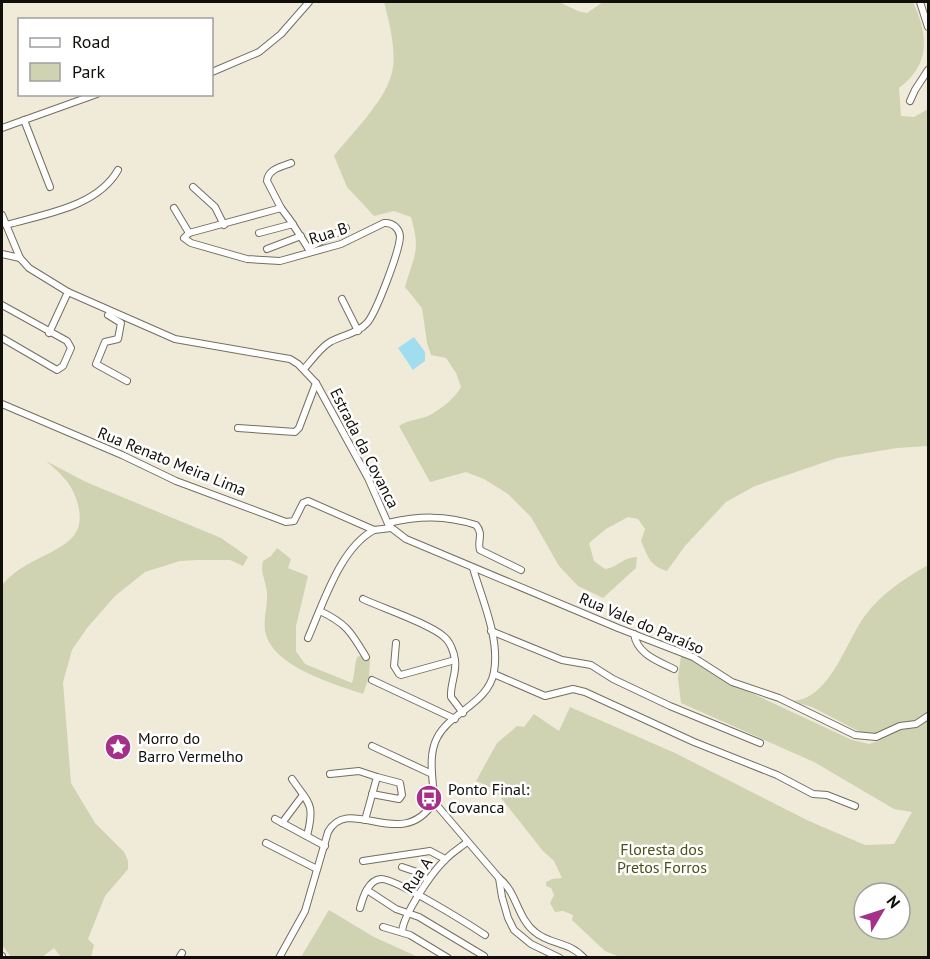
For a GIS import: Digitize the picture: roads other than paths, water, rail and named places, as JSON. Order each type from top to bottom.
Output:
[{"type":"street","points":[[213,72],[259,52],[281,34],[309,2]]},
{"type":"street","points":[[920,2],[928,27]]},
{"type":"street","points":[[910,101],[928,70]]},
{"type":"street","points":[[2,128],[91,96]]},
{"type":"street","points":[[24,120],[50,187]]},
{"type":"street","points":[[291,163],[267,175],[267,181],[279,208],[293,224],[309,250],[346,228]]},
{"type":"street","points":[[6,225],[81,202],[104,186],[118,170]]},
{"type":"street","points":[[193,187],[215,207],[224,225]]},
{"type":"street","points":[[174,208],[189,233],[279,208]]},
{"type":"street","points":[[2,215],[20,258]]},
{"type":"street","name":"Rua B","points":[[189,233],[183,238],[188,242],[247,259],[280,261],[309,250],[353,240],[384,223],[392,224],[399,232],[395,258],[372,316],[358,331]]},
{"type":"street","points":[[259,233],[293,224]]},
{"type":"street","points":[[267,249],[301,236]]},
{"type":"street","name":"Estrada da Covanca","points":[[2,254],[20,258],[29,268],[68,292],[109,312],[175,339],[290,359],[304,369],[316,383],[368,478],[390,526],[406,539],[473,568]]},
{"type":"street","points":[[49,333],[68,292]]},
{"type":"street","points":[[304,369],[328,343],[358,331],[342,299]]},
{"type":"street","points":[[2,305],[67,341],[70,346],[59,370],[53,369],[2,338]]},
{"type":"street","points":[[109,312],[109,316],[121,322],[118,339],[105,342],[96,364],[127,381]]},
{"type":"street","points":[[238,428],[294,432],[299,428],[316,383]]},
{"type":"street","name":"Rua Renato Meira Lima","points":[[2,404],[122,455],[176,481],[286,522],[294,520],[303,503],[308,501],[374,530]]},
{"type":"street","points":[[308,638],[345,558],[363,538],[374,530],[416,516],[476,525],[481,535],[478,546],[480,550],[521,570]]},
{"type":"street","points":[[473,568],[491,631],[495,662],[494,674],[479,698],[438,737],[433,754],[434,802],[467,842],[508,884],[519,909],[533,931],[574,948],[584,957]]},
{"type":"street","name":"Rua Vale do Paraíso","points":[[473,568],[693,657],[732,682],[773,696],[861,737],[884,735],[900,726],[916,724],[928,716]]},
{"type":"street","points":[[363,599],[437,632],[448,641],[455,660],[451,697],[463,713]]},
{"type":"street","points":[[320,611],[342,622],[366,657]]},
{"type":"street","points":[[491,631],[562,660],[591,665],[613,679],[670,706],[760,743]]},
{"type":"street","points":[[634,634],[635,641],[642,651],[674,669]]},
{"type":"street","points":[[396,643],[394,666],[401,675],[455,660]]},
{"type":"street","points":[[494,674],[545,696],[573,689],[585,692],[694,742],[785,779],[813,794],[827,795],[855,806]]},
{"type":"street","points":[[372,680],[455,719]]},
{"type":"street","points":[[372,746],[432,774]]},
{"type":"street","points":[[330,774],[359,771],[400,783],[402,795],[399,799],[372,794]]},
{"type":"street","points":[[364,820],[377,777]]},
{"type":"street","points":[[292,779],[312,812],[307,836]]},
{"type":"street","points":[[282,824],[303,795]]},
{"type":"street","points":[[279,957],[305,911],[328,832],[334,822],[346,817],[397,825],[412,823],[434,802]]},
{"type":"street","points":[[275,819],[325,846]]},
{"type":"street","name":"Rua A","points":[[402,932],[409,912],[428,880],[445,859],[467,842]]},
{"type":"street","points":[[266,843],[317,869]]},
{"type":"street","points":[[363,861],[430,851],[445,859]]},
{"type":"street","points":[[402,867],[417,872],[428,880]]},
{"type":"street","points":[[500,878],[502,897],[514,930],[531,944],[560,957]]},
{"type":"street","points":[[360,908],[367,890],[376,880],[384,879],[420,896],[485,935]]},
{"type":"street","points":[[367,890],[396,909],[409,912],[484,956]]},
{"type":"street","points":[[383,927],[402,932],[448,957]]},
{"type":"water","points":[[414,337],[425,352],[425,361],[413,370],[398,348]]},
{"type":"place","name":"Morro do Barro Vermelho","points":[[118,747]]},
{"type":"place","name":"Ponto Final: Covanca","points":[[429,798]]},
{"type":"park label","name":"Floresta dos Pretos Forros","points":[[662,858]]}]
